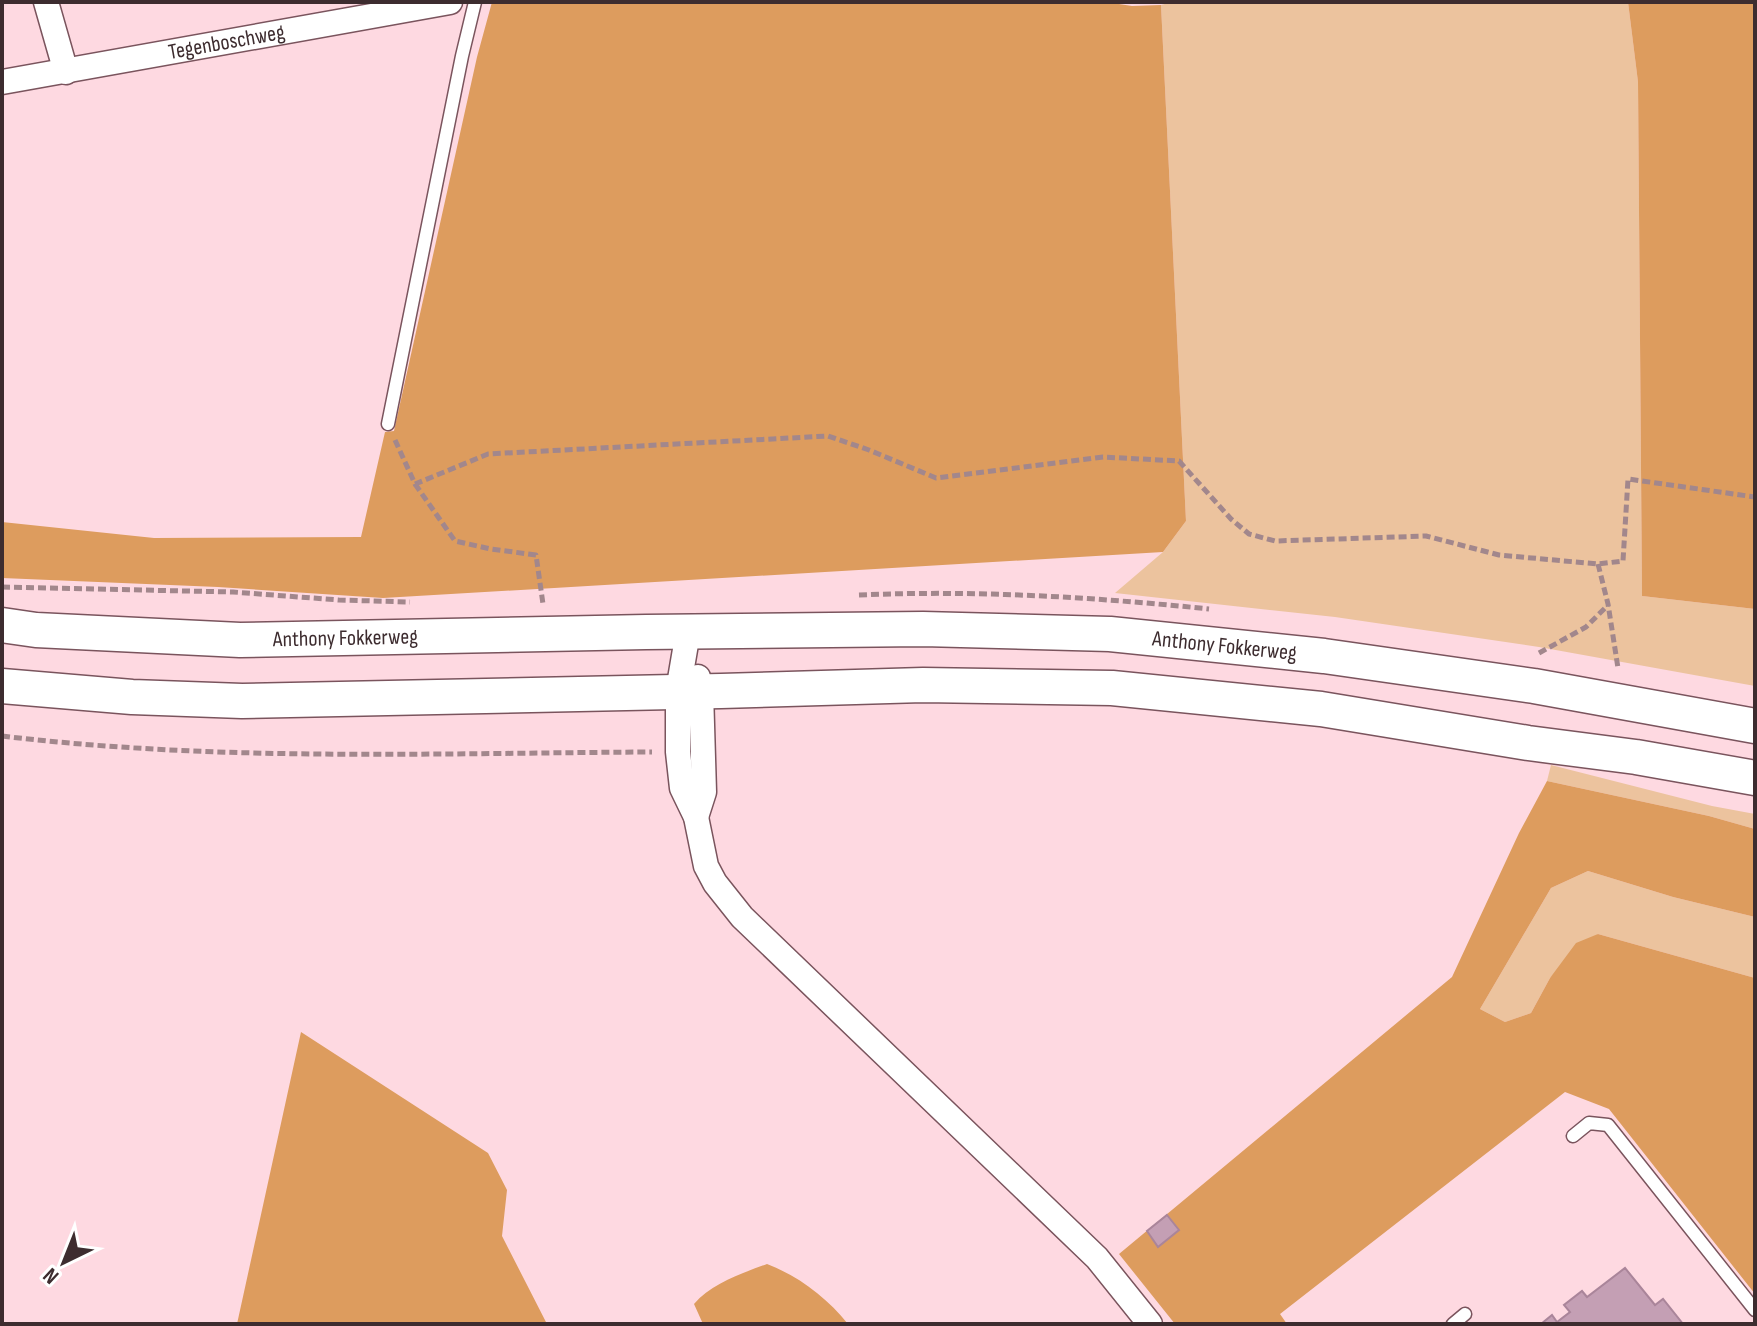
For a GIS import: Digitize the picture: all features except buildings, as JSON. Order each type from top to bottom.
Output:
[{"type":"main road","name":"Anthony Fokkerweg","points":[[2,625],[36,630],[240,640],[923,629],[1110,634],[1324,656],[1504,682],[1755,726]]},
{"type":"main road","points":[[2,686],[132,697],[242,701],[923,685],[1112,688],[1321,709],[1755,778]]},
{"type":"street","points":[[46,2],[66,72]]},
{"type":"street","name":"Tegenboschweg","points":[[2,82],[450,2]]},
{"type":"street","points":[[688,632],[690,691],[704,792],[696,817]]},
{"type":"street","points":[[690,691],[678,752],[682,788],[696,817],[706,866],[715,883],[742,917],[1097,1258],[1150,1324]]},
{"type":"lane","points":[[388,424],[475,2]]},
{"type":"lane","points":[[1573,1136],[1589,1123],[1608,1125],[1755,1310]]},
{"type":"lane","points":[[1453,1324],[1465,1314]]},
{"type":"path","points":[[388,424],[415,484],[455,541],[536,555],[544,605]]},
{"type":"path","points":[[415,484],[488,454],[828,436],[936,478],[1103,457],[1179,461],[1231,519],[1249,534],[1275,541],[1426,536],[1499,555],[1598,564],[1623,561],[1628,479],[1755,497]]},
{"type":"path","points":[[1598,564],[1618,668]]},
{"type":"path","points":[[1539,653],[1586,627],[1608,604]]},
{"type":"path","points":[[2,736],[137,749],[243,753],[678,752]]},
{"type":"shaded area","points":[[492,2],[1106,2],[1132,6],[1161,5],[1186,521],[1163,552],[383,598],[2,578],[2,522],[154,538],[361,537],[385,432],[394,431]]},
{"type":"shaded area","points":[[1172,2],[1628,2],[1638,82],[1642,596],[1755,609],[1755,686],[1539,647],[1335,617],[1115,593],[1163,552],[1186,521],[1161,5]]},
{"type":"shaded area","points":[[1628,2],[1755,2],[1755,609],[1642,596],[1638,82]]},
{"type":"shaded area","points":[[1551,765],[1755,814],[1755,829],[1547,781]]},
{"type":"shaded area","points":[[1547,781],[1755,829],[1755,917],[1673,897],[1588,871],[1551,888],[1480,1009],[1505,1022],[1531,1013],[1550,978],[1576,943],[1598,934],[1755,978],[1755,1294],[1609,1109],[1565,1092],[1280,1314],[1287,1324],[1175,1324],[1119,1254],[1452,977],[1519,833]]},
{"type":"shaded area","points":[[1588,871],[1673,897],[1755,917],[1755,978],[1598,934],[1550,978],[1531,1013],[1505,1022],[1480,1009],[1551,888]]},
{"type":"shaded area","points":[[301,1032],[488,1153],[507,1190],[502,1236],[547,1324],[237,1324]]},
{"type":"shaded area","points":[[767,1264],[812,1289],[848,1324],[703,1324],[694,1304],[701,1297],[728,1280]]}]
